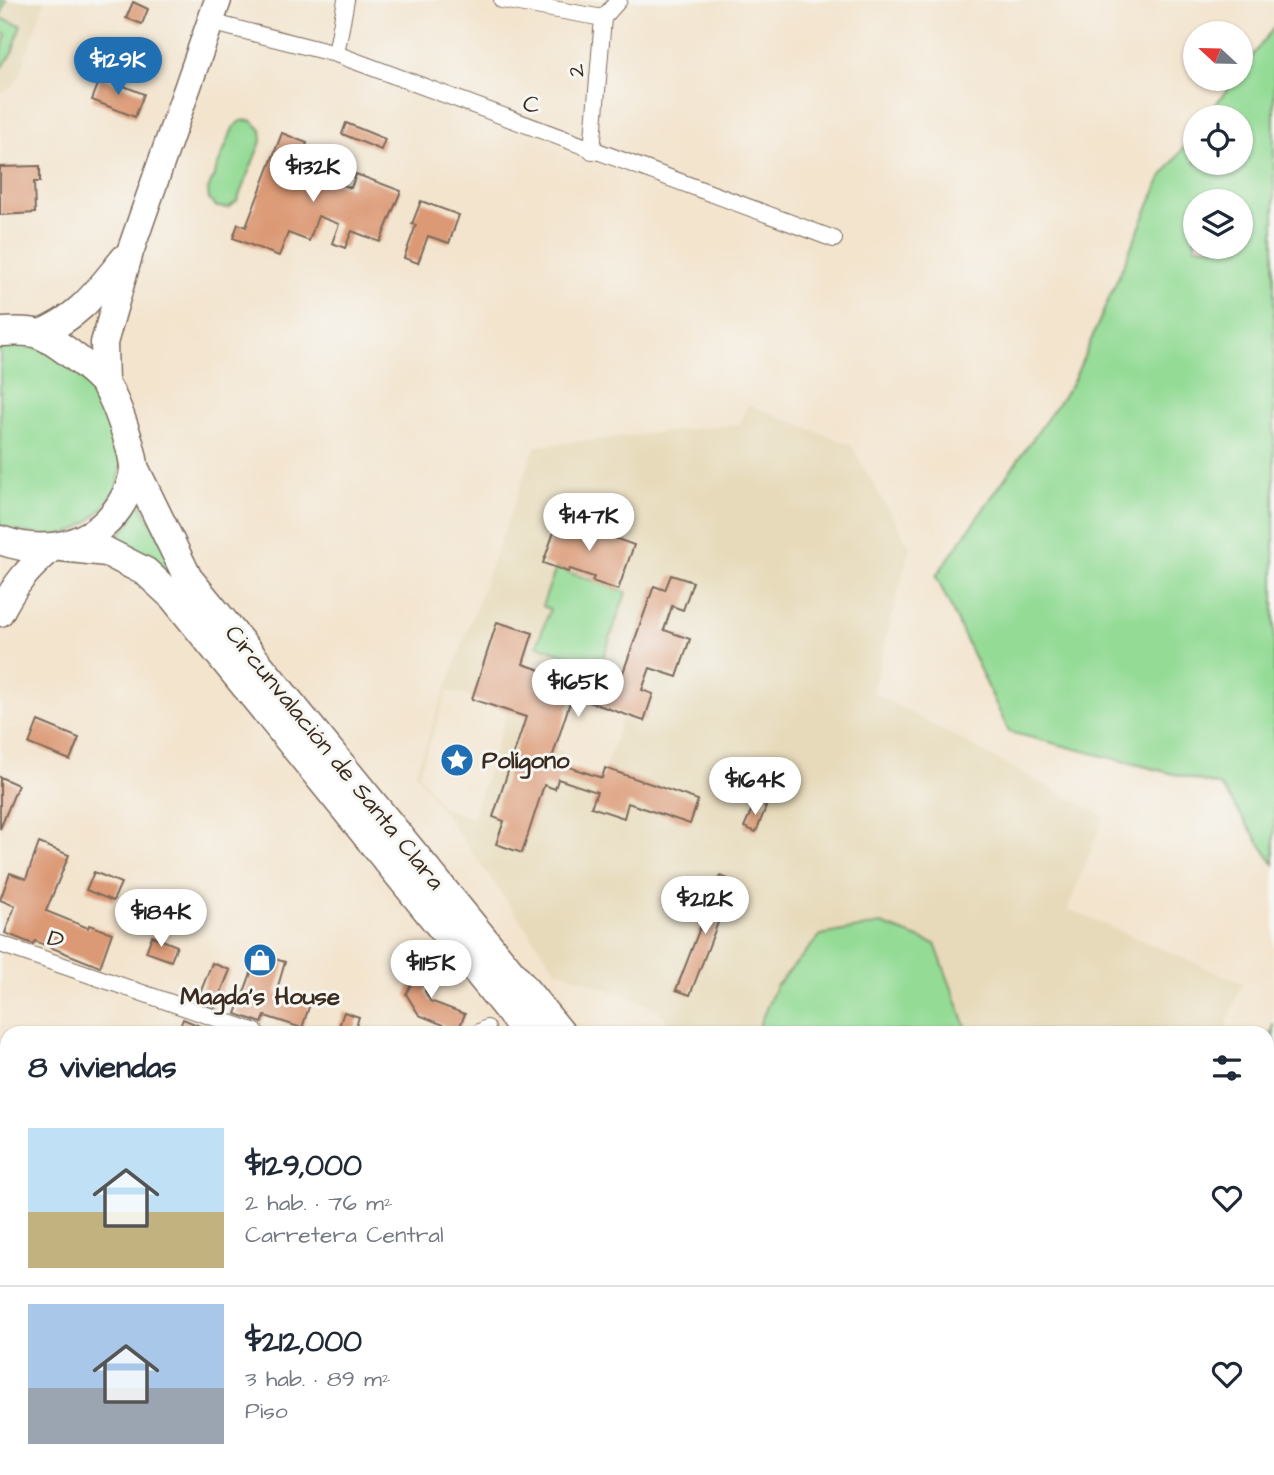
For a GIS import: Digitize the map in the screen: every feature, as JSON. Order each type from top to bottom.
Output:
[{"type":"highway","points":[[0,332],[38,334],[63,349],[105,384]]},
{"type":"highway","name":"Circunvalación de Santa Clara","points":[[105,384],[120,413],[134,467],[188,578],[555,1026]]},
{"type":"highway","points":[[56,548],[88,537],[110,520],[127,495],[134,467]]},
{"type":"highway","name":"Circunvalación de Santa Clara","points":[[0,540],[16,546],[107,552],[146,572],[173,597],[521,1026]]},
{"type":"main road","points":[[105,384],[104,343],[130,252],[214,11]]},
{"type":"main road","points":[[38,334],[61,325],[91,298],[130,252]]},
{"type":"main road","points":[[0,613],[15,584],[27,569],[56,548]]},
{"type":"street","points":[[336,54],[346,0]]},
{"type":"street","points":[[502,0],[603,18],[619,0]]},
{"type":"street","name":"C","points":[[214,11],[834,239]]},
{"type":"street","name":"2","points":[[592,151],[603,18]]},
{"type":"street","name":"D","points":[[0,944],[239,1026]]},
{"type":"shaded area","points":[[0,0],[45,0],[20,75],[11,88],[0,94]]},
{"type":"shaded area","points":[[748,404],[851,445],[910,547],[872,692],[1104,817],[1068,909],[1242,983],[1226,1026],[671,1026],[655,1007],[556,970],[415,773],[535,446],[740,424]],"holes":[[[448,690],[508,711],[472,818],[443,808],[419,774]],[[572,697],[623,714],[602,777],[563,765],[566,753],[555,749]]]},
{"type":"green space","points":[[0,0],[6,0],[0,18]]},
{"type":"green space","points":[[0,18],[21,25],[11,56],[0,69],[6,34],[0,32]]},
{"type":"green space","points":[[1274,27],[1274,864],[1221,786],[1009,732],[936,576],[1073,382],[1160,180],[1183,148],[1183,175],[1253,175],[1253,105],[1215,105],[1226,91],[1253,91],[1253,55]]},
{"type":"green space","points":[[251,120],[261,130],[262,139],[237,201],[228,208],[217,207],[209,200],[208,190],[233,128],[241,121]]},
{"type":"green space","points":[[0,343],[44,350],[70,366],[95,394],[114,429],[121,464],[117,485],[100,511],[72,532],[39,535],[0,526]]},
{"type":"green space","points":[[140,502],[193,598],[108,545],[128,526]]},
{"type":"green space","points":[[556,568],[626,592],[600,667],[537,645],[550,609],[542,606]]},
{"type":"green space","points":[[881,924],[935,944],[966,1026],[759,1026],[776,986],[821,935]]},
{"type":"building","points":[[133,2],[148,9],[142,24],[126,18]]},
{"type":"building","points":[[101,77],[144,94],[135,117],[92,100]]},
{"type":"building","points":[[346,123],[385,139],[381,150],[342,134]]},
{"type":"building","points":[[282,133],[307,143],[297,168],[351,188],[356,174],[401,191],[380,242],[352,231],[345,248],[332,243],[339,224],[318,216],[309,241],[288,233],[279,256],[233,238],[238,224],[246,227]]},
{"type":"building","points":[[40,166],[40,182],[34,182],[35,213],[0,215],[0,167]]},
{"type":"building","points":[[421,201],[459,215],[449,243],[428,236],[418,263],[404,258]]},
{"type":"building","points":[[559,518],[634,545],[618,590],[592,581],[594,577],[543,563]]},
{"type":"building","points":[[671,575],[693,582],[683,610],[672,606],[664,630],[690,639],[677,677],[650,668],[642,690],[653,694],[644,721],[572,696],[551,761],[602,778],[605,768],[698,800],[690,824],[628,803],[624,818],[591,807],[597,792],[558,779],[555,789],[544,785],[522,853],[496,844],[504,821],[493,817],[526,717],[472,699],[497,622],[533,633],[523,664],[615,695],[654,586],[665,590]]},
{"type":"building","points":[[38,721],[79,738],[70,760],[29,744]]},
{"type":"building","points":[[0,777],[18,785],[0,829]]},
{"type":"building","points":[[755,802],[766,807],[756,832],[744,827]]},
{"type":"building","points":[[39,843],[69,855],[46,911],[88,928],[89,925],[112,933],[100,967],[35,941],[33,944],[5,933],[15,906],[0,900],[10,873],[26,879]]},
{"type":"building","points":[[94,872],[121,883],[113,901],[86,890]]},
{"type":"building","points":[[720,876],[734,881],[690,995],[676,990]]},
{"type":"building","points":[[152,936],[177,946],[171,961],[146,952]]},
{"type":"building","points":[[258,954],[285,962],[276,993],[310,1004],[303,1026],[265,1016],[262,1023],[236,1014]]},
{"type":"building","points":[[425,957],[437,970],[425,991],[430,1001],[465,1014],[460,1026],[446,1026],[419,1015],[406,994]]},
{"type":"building","points":[[212,963],[230,970],[215,1007],[197,1001]]},
{"type":"building","points":[[344,1012],[359,1017],[356,1026],[339,1026]]},
{"type":"building","points":[[183,1019],[200,1026],[180,1026]]},
{"type":"place","name":"Polígono","points":[[457,760]]},
{"type":"place","name":"Magda’s House","points":[[260,960]]}]
